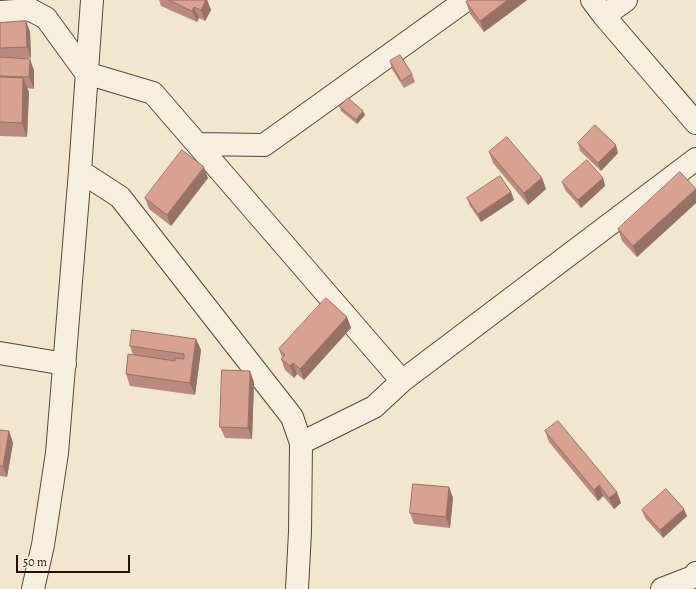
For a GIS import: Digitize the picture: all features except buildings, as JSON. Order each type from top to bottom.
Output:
[{"type":"street","points":[[33,589],[43,545],[58,453],[92,0]]},
{"type":"street","points":[[198,144],[264,145],[466,0]]},
{"type":"street","points":[[626,0],[598,8],[696,123]]},
{"type":"street","points":[[0,12],[31,10],[46,18],[86,73],[153,93],[402,381]]},
{"type":"street","points":[[301,443],[374,407],[402,381],[696,159]]},
{"type":"street","points":[[80,171],[120,197],[292,417],[301,443],[300,532],[297,589]]},
{"type":"street","points":[[0,353],[65,364]]},
{"type":"street","points":[[662,589],[693,577],[696,574]]}]
